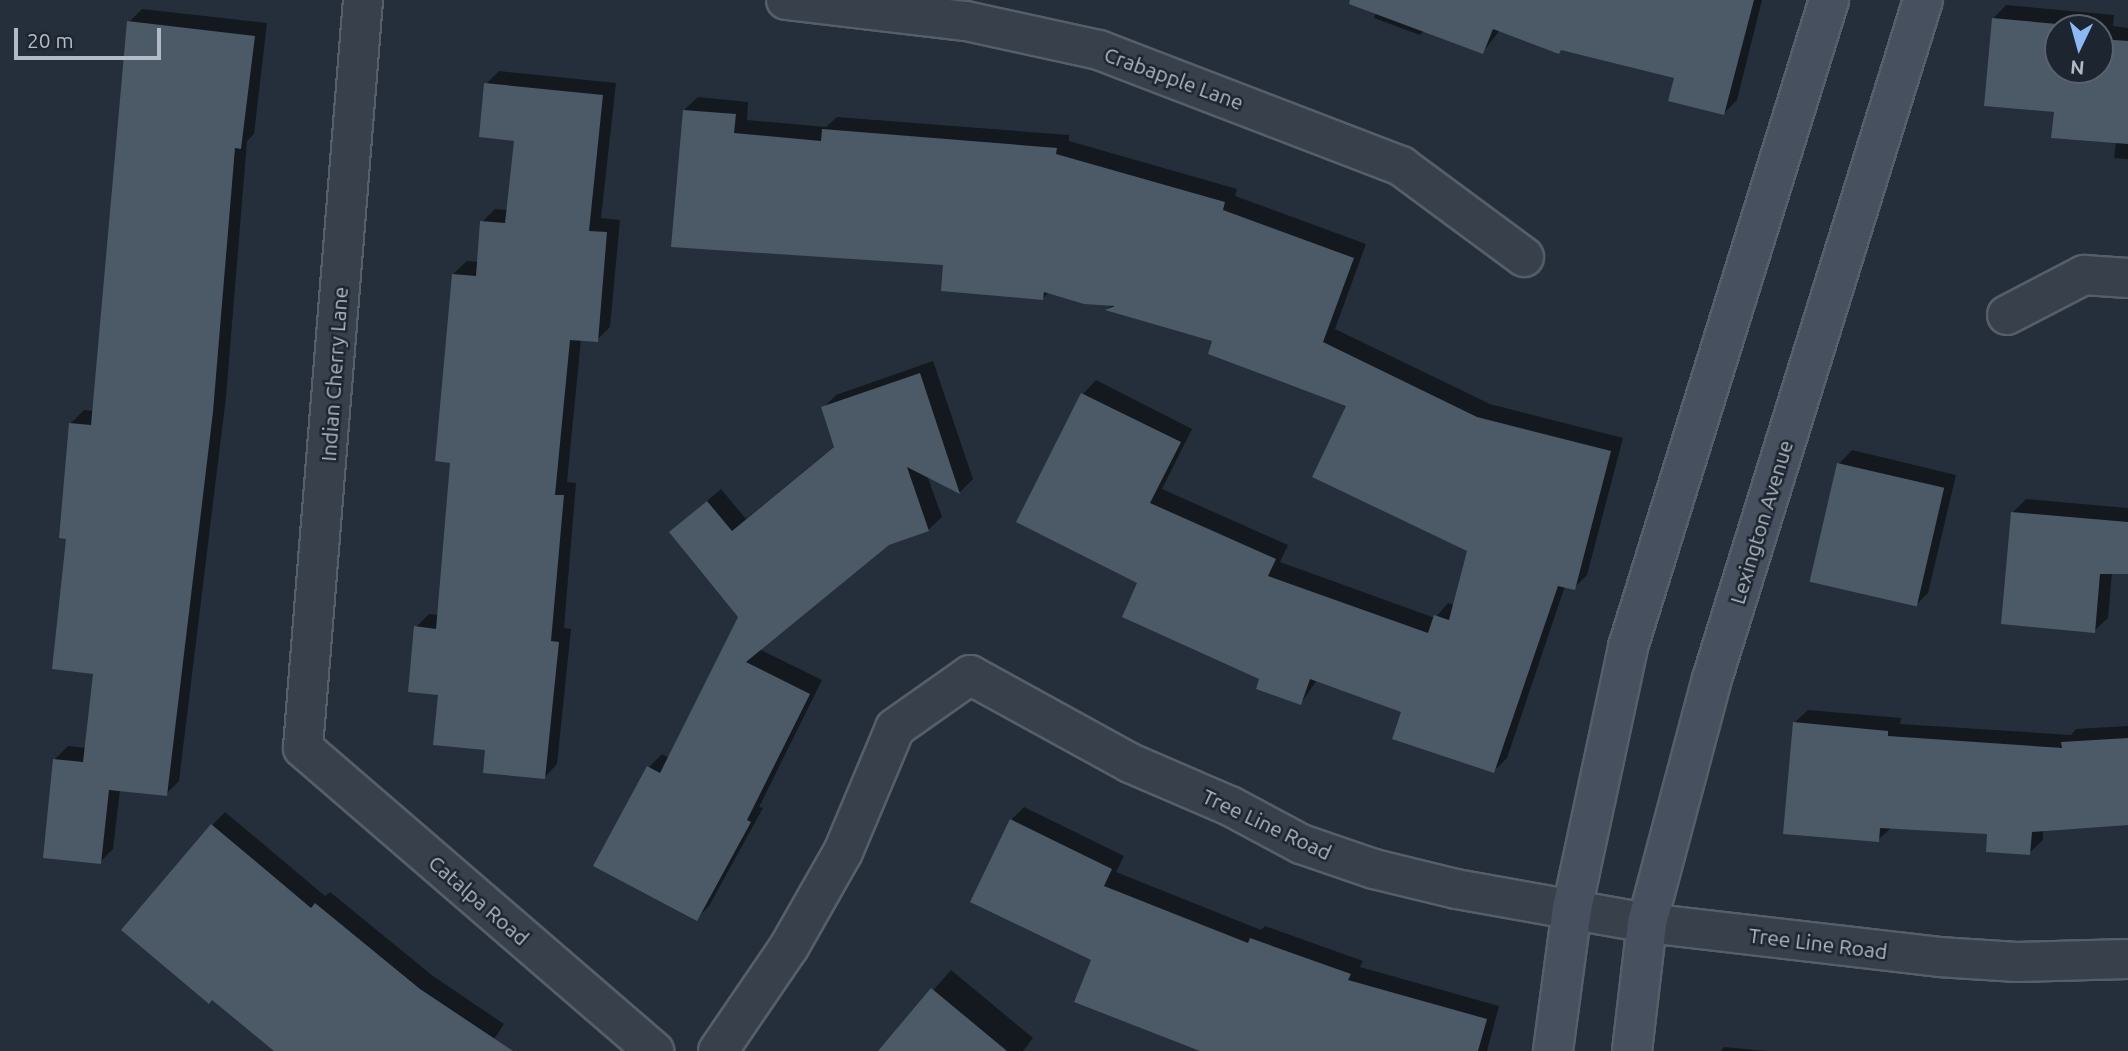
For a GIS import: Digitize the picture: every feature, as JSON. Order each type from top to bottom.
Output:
[{"type":"street","name":"Indian Cherry Lane","points":[[303,748],[362,0]]},
{"type":"street","name":"Crabapple Lane","points":[[786,0],[966,21],[1099,50],[1401,166],[1524,257]]},
{"type":"street","points":[[1553,1051],[1572,909],[1628,648],[1829,0]]},
{"type":"street","name":"Lexington Avenue","points":[[1632,1051],[1647,923],[1712,679],[1923,0]]},
{"type":"street","points":[[2007,315],[2084,275],[2128,278]]},
{"type":"street","name":"Tree Line Road","points":[[718,1051],[789,947],[843,852],[895,728],[970,675],[1130,763],[1230,806],[1301,844],[1374,869],[1456,890],[1647,923],[1939,957],[2017,962],[2128,959]]},
{"type":"street","name":"Catalpa Road","points":[[303,748],[654,1051]]},
{"type":"building","points":[[1350,0],[1754,0],[1724,115],[1668,101],[1674,78],[1561,50],[1559,54],[1493,29],[1483,54],[1349,4]]},
{"type":"building","points":[[1992,18],[2044,23],[2044,84],[2114,84],[2114,40],[2128,41],[2128,144],[2051,138],[2054,112],[1984,106]]},
{"type":"building","points":[[127,21],[255,36],[241,149],[235,148],[213,412],[167,796],[109,790],[101,864],[43,858],[53,759],[83,762],[93,674],[52,669],[66,539],[59,538],[69,423],[91,425]]},
{"type":"building","points":[[484,83],[603,95],[589,231],[607,232],[598,342],[570,340],[555,495],[564,495],[551,641],[559,642],[545,779],[483,773],[485,750],[433,745],[438,695],[408,692],[414,626],[436,629],[450,463],[435,461],[452,274],[476,276],[480,221],[505,223],[514,141],[479,137]]},
{"type":"building","points":[[683,110],[736,114],[734,133],[821,141],[822,129],[1057,148],[1056,154],[1225,202],[1223,210],[1354,258],[1323,342],[1477,417],[1611,451],[1575,590],[1558,586],[1494,773],[1392,739],[1401,712],[1310,679],[1301,705],[1256,689],[1259,679],[1122,617],[1137,583],[1016,522],[1081,393],[1181,442],[1150,503],[1276,559],[1268,576],[1428,633],[1434,615],[1449,620],[1467,551],[1312,477],[1346,406],[1208,354],[1212,341],[1105,310],[1115,306],[1084,304],[1044,292],[1043,300],[941,291],[943,265],[671,247]]},
{"type":"building","points":[[920,373],[960,494],[907,467],[929,531],[889,545],[746,662],[810,694],[747,820],[751,822],[697,921],[593,866],[647,766],[660,773],[738,617],[669,532],[707,501],[732,531],[834,447],[821,407]]},
{"type":"building","points":[[1837,463],[1944,488],[1917,607],[1810,582]]},
{"type":"building","points":[[2011,512],[2128,522],[2128,574],[2100,574],[2095,633],[2001,624]]},
{"type":"building","points":[[1793,722],[1888,731],[1888,736],[2062,748],[2061,742],[2128,738],[2128,825],[2032,832],[2030,855],[1986,852],[1987,834],[1880,828],[1879,842],[1783,834]]},
{"type":"building","points":[[1010,819],[1112,869],[1104,886],[1248,943],[1250,938],[1351,974],[1348,980],[1487,1019],[1478,1051],[1200,1051],[1074,1002],[1091,960],[970,902]]},
{"type":"building","points":[[211,824],[311,908],[315,903],[420,989],[513,1051],[274,1051],[212,1000],[209,1004],[121,930]]},
{"type":"building","points":[[931,988],[1007,1051],[878,1051]]}]
